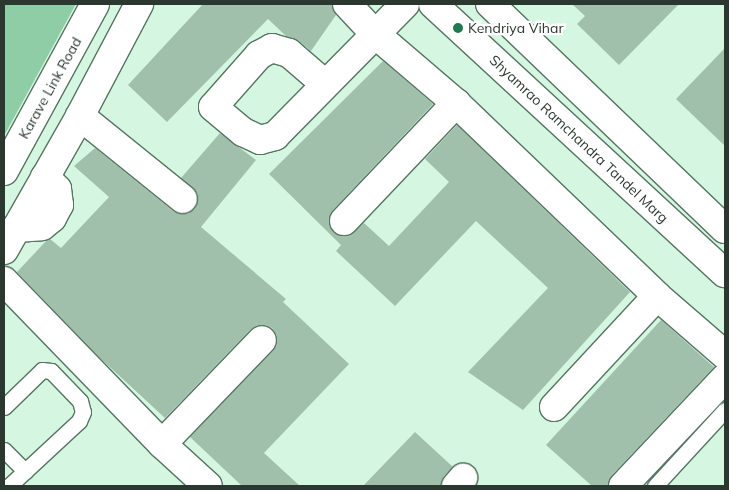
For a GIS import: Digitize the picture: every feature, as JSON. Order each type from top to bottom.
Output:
[{"type":"street","name":"Karave Link Road","points":[[4,171],[95,4]]},
{"type":"street","points":[[10,239],[80,116],[139,4]]},
{"type":"street","points":[[347,4],[374,33],[456,103],[657,296],[725,355]]},
{"type":"street","points":[[325,84],[405,4]]},
{"type":"street","name":"Shyamrao Ramchandra Tandel Marg","points":[[433,4],[725,274]]},
{"type":"street","points":[[490,4],[725,229]]},
{"type":"street","points":[[344,220],[456,103]]},
{"type":"street","points":[[80,116],[183,199]]},
{"type":"street","points":[[4,281],[162,444],[208,486]]},
{"type":"street","points":[[554,408],[657,296]]},
{"type":"street","points":[[162,444],[262,340]]},
{"type":"street","points":[[623,486],[725,378]]},
{"type":"lane","points":[[4,407],[42,370],[51,371],[80,401],[83,412],[79,421],[9,486]]},
{"type":"lane","points":[[655,486],[725,410]]},
{"type":"lane","points":[[4,450],[25,471]]},
{"type":"green space","points":[[4,4],[76,4],[4,136]]},
{"type":"building","points":[[203,4],[332,4],[336,15],[311,51],[299,41],[286,36],[268,19],[167,122],[128,85]]},
{"type":"building","points":[[572,4],[679,4],[619,65],[577,24],[585,16]]},
{"type":"building","points":[[725,48],[725,146],[676,99]]},
{"type":"building","points":[[383,61],[433,104],[333,210],[329,218],[329,225],[334,233],[341,236],[349,236],[364,223],[389,246],[449,182],[425,159],[457,125],[630,292],[523,410],[468,372],[548,288],[476,221],[395,306],[336,251],[341,245],[269,174]]},
{"type":"building","points":[[220,133],[256,160],[201,227],[286,299],[283,302],[349,364],[264,453],[300,486],[242,486],[190,437],[273,351],[277,344],[277,336],[272,328],[258,325],[251,329],[165,418],[100,358],[17,272],[47,240],[50,239],[61,248],[109,197],[74,166],[95,148],[173,211],[180,214],[188,214],[195,208],[198,194],[181,178]]},
{"type":"building","points":[[661,320],[714,367],[612,475],[608,486],[592,486],[546,445]]},
{"type":"building","points":[[415,432],[453,467],[444,476],[441,486],[363,486]]},
{"type":"place","name":"Kendriya Vihar","points":[[458,28]]}]
